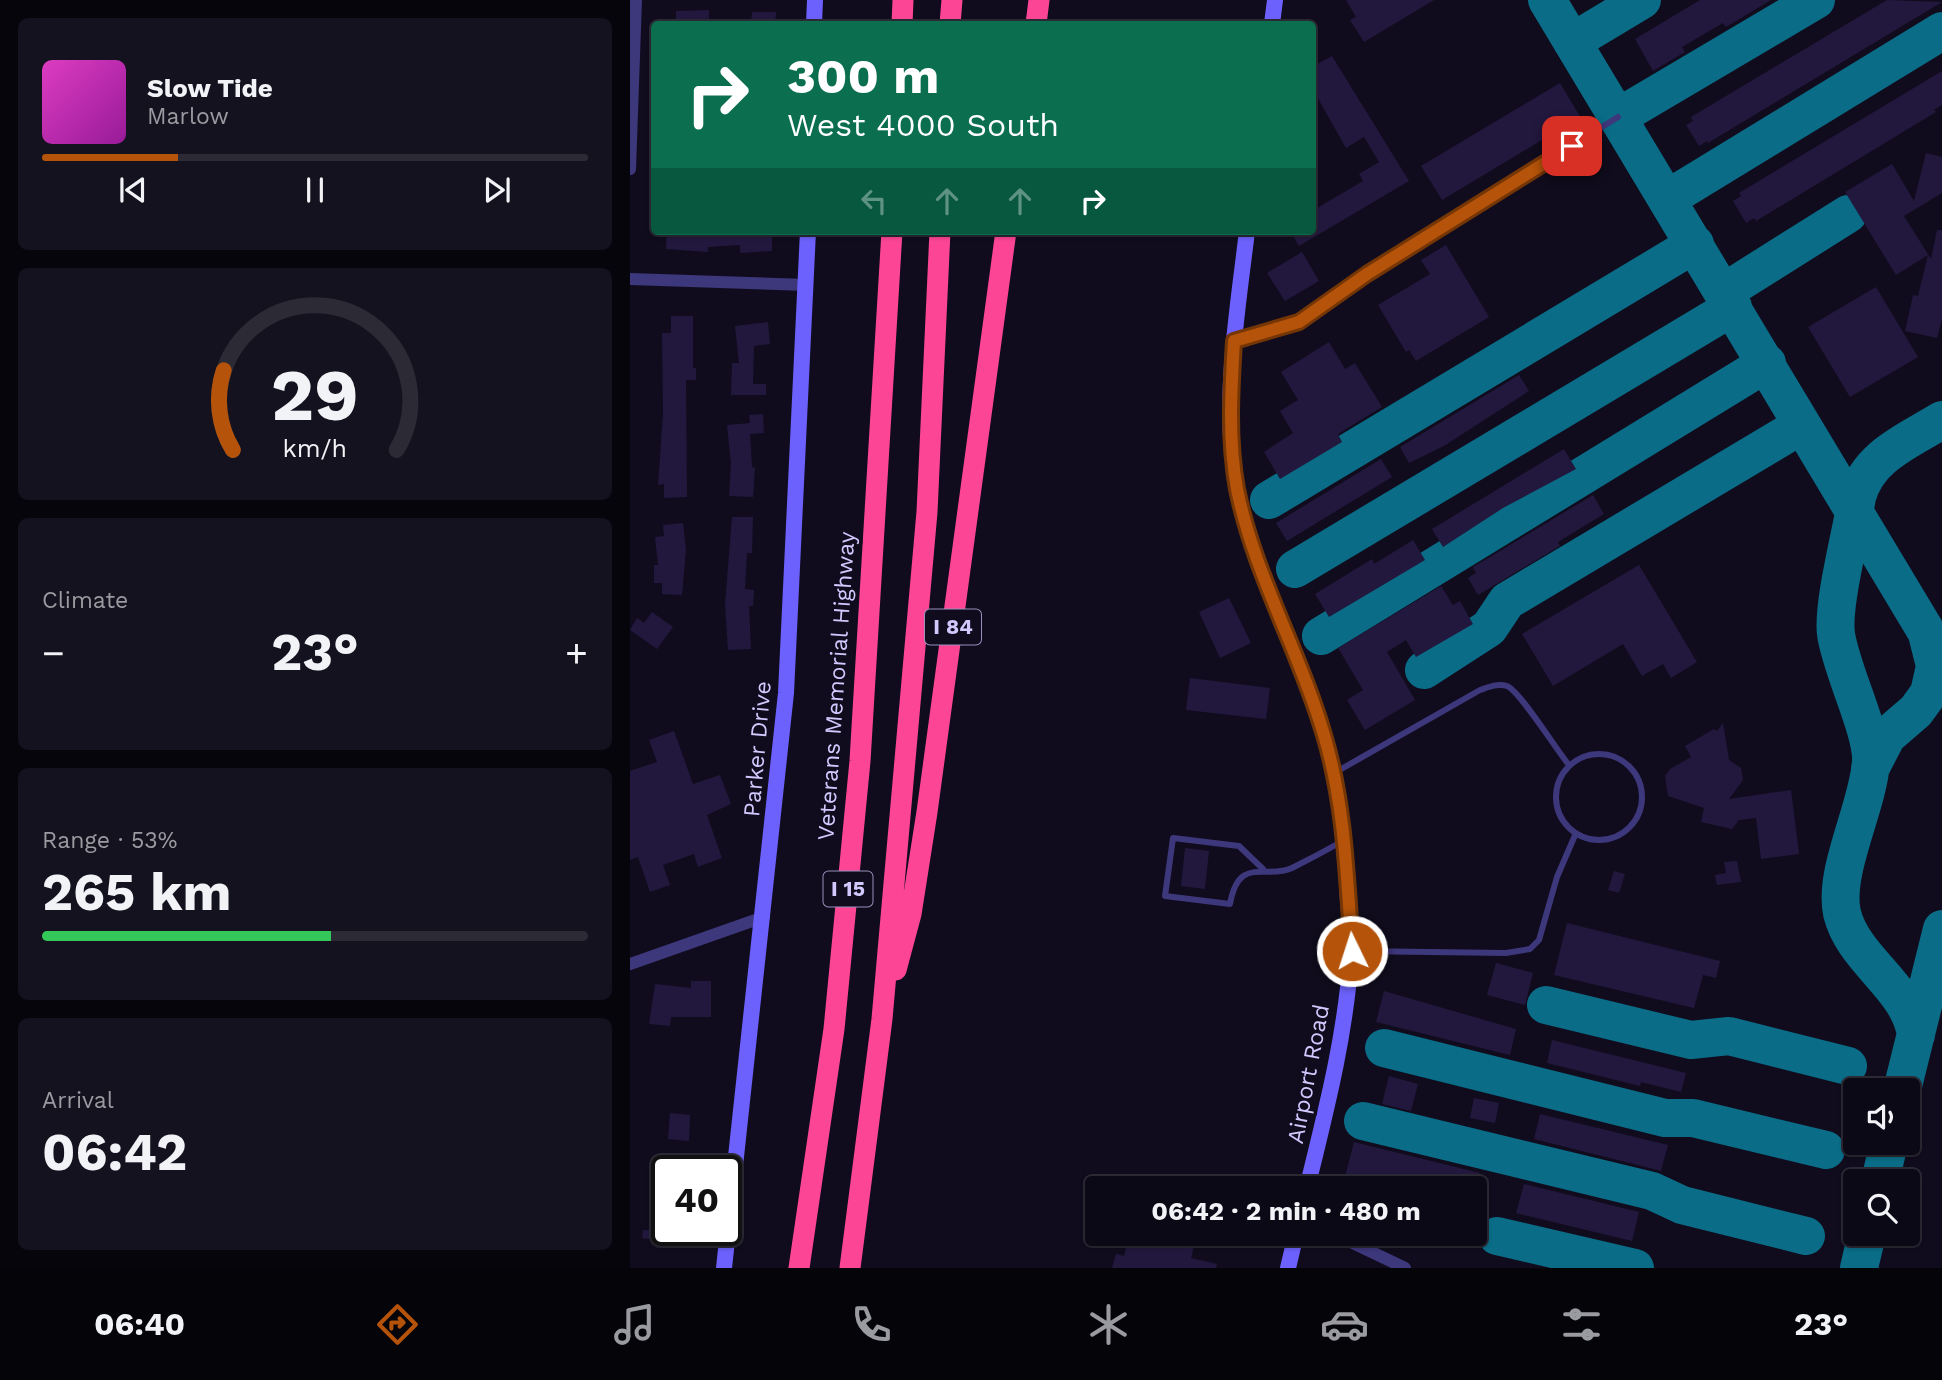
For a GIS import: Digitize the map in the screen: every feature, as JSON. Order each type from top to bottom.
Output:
[{"type":"highway","points":[[902,21],[903,0]]},
{"type":"highway","points":[[950,21],[952,0]]},
{"type":"highway","points":[[1036,21],[1039,0]]},
{"type":"highway","name":"Veterans Memorial Highway","points":[[799,1268],[834,1029],[860,761],[892,235]]},
{"type":"highway","name":"I 15","points":[[850,1268],[882,1019],[928,512],[940,235]]},
{"type":"highway","name":"I 84","points":[[882,1019],[911,914],[1005,235]]},
{"type":"street","points":[[630,169],[636,0]]},
{"type":"street","points":[[814,21],[815,0]]},
{"type":"street","points":[[1272,21],[1275,0]]},
{"type":"street","name":"Parker Drive","points":[[724,1268],[764,917],[786,693],[808,235]]},
{"type":"street","name":"Airport Road","points":[[1247,235],[1234,341],[1230,429],[1237,490],[1254,549],[1303,671],[1334,773],[1345,840],[1352,951],[1336,1071],[1310,1176]]},
{"type":"street","points":[[630,279],[807,285]]},
{"type":"street","points":[[630,964],[764,917]]},
{"type":"street","points":[[1288,1268],[1293,1246]]},
{"type":"street","points":[[1359,1246],[1405,1268]]},
{"type":"lane","points":[[1234,341],[1299,322],[1367,274],[1618,117]]},
{"type":"lane","points":[[1334,773],[1480,690],[1499,684],[1510,687],[1569,765]]},
{"type":"lane","points":[[1589,755],[1617,757],[1629,766],[1641,788],[1638,814],[1621,833],[1598,840],[1576,833],[1566,825],[1556,801],[1556,788],[1569,765],[1589,755]]},
{"type":"lane","points":[[1352,951],[1506,953],[1530,949],[1539,940],[1557,877],[1576,833]]},
{"type":"lane","points":[[1263,869],[1239,846],[1172,838],[1165,896],[1230,904],[1233,890],[1247,874],[1263,869],[1290,869],[1345,840]]},
{"type":"building","points":[[1346,0],[1434,0],[1364,42],[1350,20],[1356,17]]},
{"type":"building","points":[[1700,0],[1771,0],[1726,27],[1723,23],[1682,47],[1685,52],[1653,71],[1635,39]]},
{"type":"building","points":[[1887,0],[1942,2],[1699,146],[1686,125],[1693,121],[1691,117]]},
{"type":"building","points":[[709,10],[709,21],[676,21],[676,11]]},
{"type":"building","points":[[752,12],[776,12],[775,21],[751,21]]},
{"type":"building","points":[[1332,56],[1409,181],[1299,246],[1292,235],[1316,235],[1316,209],[1363,181],[1359,174],[1379,162],[1364,137],[1346,148],[1316,95],[1316,65]]},
{"type":"building","points":[[1942,71],[1942,105],[1934,110],[1936,112],[1756,221],[1754,218],[1746,223],[1733,201],[1741,196],[1739,193]]},
{"type":"building","points":[[1560,83],[1581,118],[1568,125],[1571,129],[1545,144],[1542,140],[1442,200],[1421,166]]},
{"type":"building","points":[[1926,153],[1942,157],[1942,193],[1904,216],[1931,259],[1937,230],[1942,230],[1942,319],[1937,338],[1905,331],[1913,295],[1918,296],[1928,255],[1896,275],[1845,192],[1892,164],[1914,201]]},
{"type":"building","points":[[667,235],[772,235],[772,251],[740,253],[740,245],[708,247],[708,252],[666,249]]},
{"type":"building","points":[[1446,245],[1489,317],[1416,361],[1409,350],[1406,352],[1378,305],[1430,274],[1421,260]]},
{"type":"building","points":[[1302,252],[1319,281],[1285,301],[1267,273]]},
{"type":"building","points":[[1876,287],[1918,357],[1850,397],[1808,327]]},
{"type":"building","points":[[671,316],[693,316],[693,368],[696,368],[696,380],[686,380],[687,497],[664,498],[664,484],[658,485],[663,413],[662,333],[671,333]]},
{"type":"building","points":[[768,322],[770,344],[754,346],[753,384],[766,384],[766,395],[731,395],[732,363],[739,363],[735,326]]},
{"type":"building","points":[[1329,342],[1345,369],[1355,363],[1382,407],[1338,434],[1342,442],[1280,479],[1264,452],[1293,433],[1280,411],[1298,400],[1281,372]]},
{"type":"building","points":[[1519,375],[1529,391],[1444,446],[1409,463],[1400,447]]},
{"type":"building","points":[[763,414],[764,433],[750,434],[752,467],[755,468],[753,497],[729,496],[731,464],[727,425],[750,423],[749,415]]},
{"type":"building","points":[[1564,449],[1576,469],[1503,508],[1443,547],[1432,529]]},
{"type":"building","points":[[1381,459],[1392,477],[1287,541],[1276,523]]},
{"type":"building","points":[[1593,495],[1604,514],[1558,542],[1560,546],[1478,595],[1468,578],[1476,573],[1473,567]]},
{"type":"building","points":[[732,517],[753,517],[752,553],[747,553],[745,589],[754,590],[753,606],[749,606],[751,649],[728,650],[725,605]]},
{"type":"building","points":[[683,523],[686,550],[682,595],[662,594],[662,583],[654,583],[654,565],[658,565],[655,537],[664,536],[663,525]]},
{"type":"building","points":[[1413,540],[1425,560],[1329,617],[1315,594],[1372,559],[1374,564]]},
{"type":"building","points":[[1639,565],[1697,662],[1671,678],[1663,664],[1642,676],[1623,644],[1553,686],[1522,634]]},
{"type":"building","points":[[1441,586],[1453,605],[1460,601],[1473,624],[1416,657],[1406,640],[1387,652],[1415,700],[1365,730],[1347,700],[1363,690],[1338,648]]},
{"type":"building","points":[[1229,598],[1251,643],[1220,658],[1199,612]]},
{"type":"building","points":[[652,612],[673,627],[657,649],[630,630],[637,618],[644,623]]},
{"type":"building","points":[[1190,678],[1270,688],[1266,719],[1186,710]]},
{"type":"building","points":[[1723,723],[1729,760],[1741,768],[1743,780],[1729,799],[1791,790],[1799,854],[1761,859],[1756,818],[1739,820],[1732,829],[1701,822],[1704,808],[1668,796],[1665,776],[1670,769],[1691,757],[1685,746],[1714,729],[1717,731]]},
{"type":"building","points":[[674,731],[693,784],[720,775],[731,804],[707,815],[722,858],[698,867],[694,854],[663,865],[670,885],[650,892],[638,857],[630,860],[630,771],[657,762],[649,740]]},
{"type":"building","points":[[1185,848],[1209,851],[1205,889],[1181,886]]},
{"type":"building","points":[[1737,861],[1741,882],[1717,885],[1715,875],[1726,873],[1724,862]]},
{"type":"building","points":[[1614,871],[1625,874],[1619,893],[1608,890]]},
{"type":"building","points":[[1567,923],[1720,961],[1716,978],[1703,975],[1694,1008],[1554,975]]},
{"type":"building","points":[[1496,963],[1533,973],[1525,1005],[1487,995]]},
{"type":"building","points":[[691,981],[711,981],[711,1017],[671,1017],[670,1026],[649,1024],[655,984],[691,988]]},
{"type":"building","points":[[1384,991],[1516,1029],[1510,1055],[1376,1022]]},
{"type":"building","points":[[1552,1040],[1686,1073],[1681,1092],[1641,1082],[1640,1086],[1547,1063]]},
{"type":"building","points":[[1389,1076],[1418,1084],[1411,1111],[1382,1104]]},
{"type":"building","points":[[1474,1098],[1499,1103],[1495,1123],[1470,1118]]},
{"type":"building","points":[[670,1113],[690,1115],[689,1141],[668,1139]]},
{"type":"building","points":[[1540,1114],[1668,1145],[1661,1171],[1534,1139]]},
{"type":"building","points":[[1354,1142],[1480,1173],[1479,1176],[1345,1176]]},
{"type":"building","points":[[1524,1184],[1639,1212],[1632,1241],[1516,1213]]},
{"type":"building","points":[[651,1220],[651,1239],[642,1238],[643,1230],[649,1230]]},
{"type":"building","points":[[1126,1246],[1194,1246],[1191,1258],[1217,1264],[1216,1268],[1112,1268],[1116,1254],[1124,1256]]},
{"type":"taxiway","points":[[1547,0],[1942,658]]},
{"type":"taxiway","points":[[1572,42],[1642,0]]},
{"type":"taxiway","points":[[1618,117],[1816,0]]},
{"type":"taxiway","points":[[1667,199],[1942,31]]},
{"type":"taxiway","points":[[1724,292],[1848,214]]},
{"type":"taxiway","points":[[1269,500],[1695,244]]},
{"type":"taxiway","points":[[1295,569],[1733,307]]},
{"type":"taxiway","points":[[1321,636],[1767,363]]},
{"type":"taxiway","points":[[1916,1035],[1903,1002],[1857,945],[1842,913],[1842,878],[1869,780],[1871,762],[1867,734],[1839,649],[1836,621],[1843,567],[1862,483],[1870,471],[1891,451],[1942,420]]},
{"type":"taxiway","points":[[1424,670],[1489,628],[1507,601],[1802,425]]},
{"type":"taxiway","points":[[1870,769],[1887,736],[1916,711],[1929,693],[1935,666],[1927,634]]},
{"type":"taxiway","points":[[1905,1078],[1942,929]]},
{"type":"taxiway","points":[[1546,1005],[1691,1040],[1729,1036],[1848,1066]]},
{"type":"taxiway","points":[[1384,1048],[1665,1118],[1693,1118],[1826,1150]]},
{"type":"taxiway","points":[[1363,1121],[1652,1191],[1682,1205],[1806,1236]]},
{"type":"taxiway","points":[[1883,1169],[1886,1155]]},
{"type":"taxiway","points":[[1497,1236],[1635,1268]]},
{"type":"taxiway","points":[[1859,1268],[1864,1246]]},
{"type":"route","points":[[1352,951],[1345,840],[1334,773],[1303,671],[1254,549],[1237,490],[1230,429],[1234,341],[1299,322],[1367,274],[1572,146]]}]
